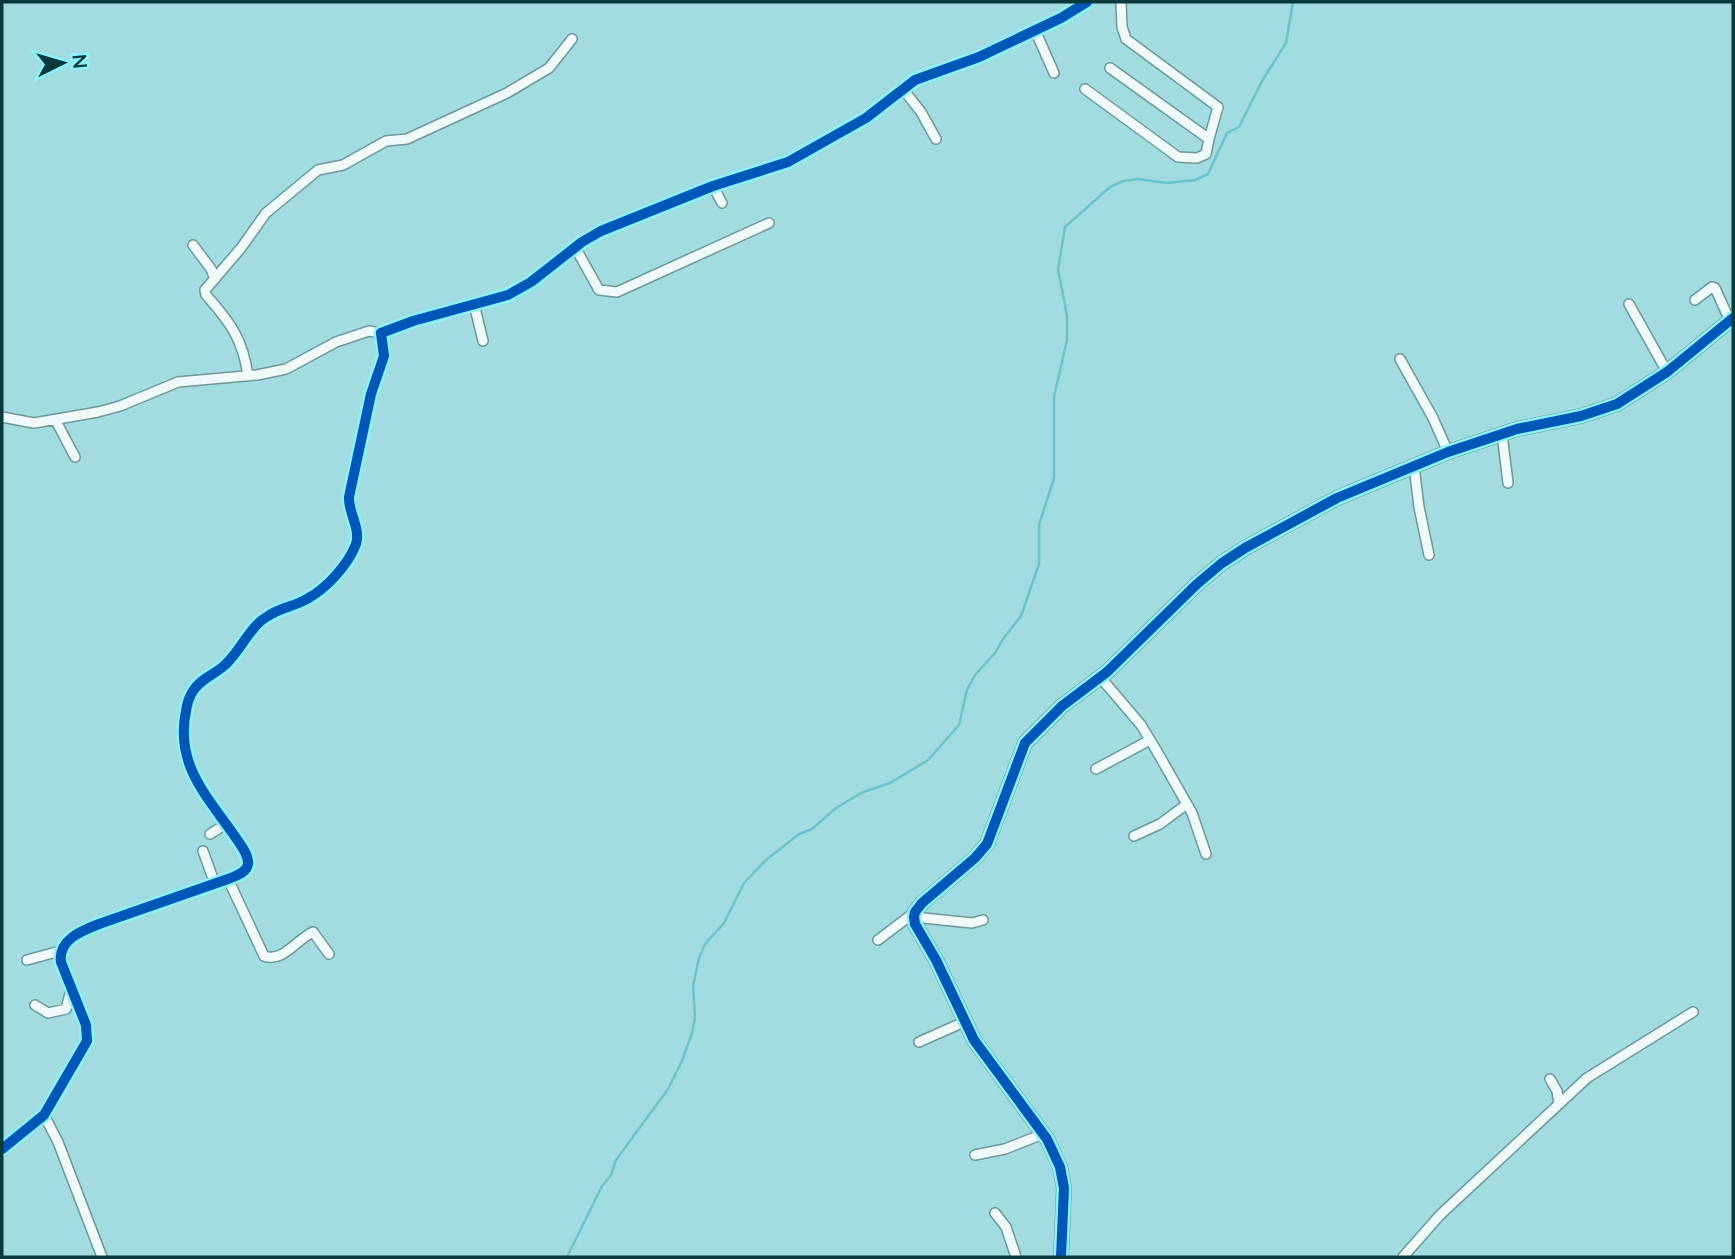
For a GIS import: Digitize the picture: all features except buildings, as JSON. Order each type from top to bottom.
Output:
[{"type":"street","points":[[2,417],[34,424],[56,421],[120,406],[178,382],[248,376],[295,366],[330,345],[362,333],[381,333],[413,321],[516,292],[575,247],[613,225],[713,186],[798,157],[866,118],[915,80],[979,57],[1087,2]]},
{"type":"street","points":[[1084,89],[1178,157],[1197,158],[1206,154],[1217,107],[1153,62],[1126,39],[1122,27],[1121,2]]},
{"type":"street","points":[[1035,30],[1054,73]]},
{"type":"street","points":[[248,376],[239,338],[205,293],[205,287],[249,239],[266,213],[318,170],[340,167],[386,141],[410,138],[507,93],[549,68],[572,39]]},
{"type":"street","points":[[1110,68],[1209,139]]},
{"type":"street","points":[[902,88],[914,101],[936,139]]},
{"type":"street","points":[[713,186],[722,203]]},
{"type":"street","points":[[575,247],[599,290],[617,292],[769,223]]},
{"type":"street","points":[[194,246],[215,279]]},
{"type":"street","points":[[878,940],[914,915],[987,844],[1025,743],[1062,706],[1101,678],[1222,563],[1337,498],[1448,452],[1502,435],[1603,410],[1626,399],[1667,372],[1732,320],[1715,288],[1712,287],[1695,300]]},
{"type":"street","points":[[474,304],[483,341]]},
{"type":"street","points":[[1629,304],[1667,372]]},
{"type":"street","points":[[27,960],[60,951],[72,938],[88,928],[215,884],[244,871],[248,860],[243,848],[187,762],[183,739],[188,701],[197,685],[226,664],[263,619],[321,589],[344,564],[355,546],[357,534],[349,497],[371,394],[384,356],[381,333]]},
{"type":"street","points":[[1400,359],[1433,418],[1448,452]]},
{"type":"street","points":[[56,421],[75,457]]},
{"type":"street","points":[[1502,435],[1508,483]]},
{"type":"street","points":[[1414,466],[1429,555]]},
{"type":"street","points":[[1101,678],[1141,724],[1187,804],[1206,854]]},
{"type":"street","points":[[1096,769],[1150,740]]},
{"type":"street","points":[[1134,836],[1160,824],[1187,804]]},
{"type":"street","points":[[210,834],[226,824]]},
{"type":"street","points":[[203,851],[215,884]]},
{"type":"street","points":[[228,879],[264,956],[270,958],[281,955],[313,932],[329,954]]},
{"type":"street","points":[[914,915],[963,922],[983,920]]},
{"type":"street","points":[[914,915],[915,924],[944,976],[974,1040],[1043,1134],[1057,1159],[1062,1174],[1061,1257]]},
{"type":"street","points":[[2,1149],[44,1115],[87,1041],[86,1025],[61,962],[60,951]]},
{"type":"street","points":[[35,1005],[48,1013],[66,1009],[72,987]]},
{"type":"street","points":[[1403,1257],[1440,1215],[1597,1070],[1693,1012]]},
{"type":"street","points":[[919,1042],[964,1022]]},
{"type":"street","points":[[1550,1079],[1557,1091],[1559,1104]]},
{"type":"street","points":[[44,1115],[58,1142],[102,1257]]},
{"type":"street","points":[[975,1155],[1005,1149],[1043,1134]]},
{"type":"street","points":[[995,1213],[1006,1227],[1016,1257]]},
{"type":"waterway","points":[[567,1257],[602,1186],[611,1175],[616,1160],[668,1089],[682,1061],[695,1017],[693,986],[699,958],[705,944],[724,923],[744,883],[765,861],[799,834],[812,829],[836,808],[863,792],[890,783],[928,760],[959,725],[967,690],[975,675],[995,653],[1021,616],[1039,564],[1039,525],[1054,478],[1054,397],[1067,340],[1067,315],[1058,270],[1065,227],[1110,187],[1123,181],[1138,179],[1167,183],[1195,180],[1208,174],[1227,133],[1239,127],[1262,81],[1286,43],[1293,2]]},
{"type":"cycle path","points":[[2,1149],[44,1115],[87,1041],[86,1025],[61,962],[61,954],[67,942],[92,927],[228,879],[240,874],[247,867],[247,856],[195,778],[189,763],[184,730],[188,703],[196,687],[226,664],[262,620],[315,594],[348,560],[357,538],[349,497],[371,394],[384,356],[381,333],[413,321],[508,295],[531,282],[582,242],[601,231],[713,186],[788,162],[866,118],[915,80],[979,57],[1061,18],[1087,2]]},
{"type":"cycle path","points":[[1061,1257],[1064,1188],[1060,1167],[1047,1139],[974,1040],[936,960],[915,924],[914,917],[922,903],[975,858],[987,844],[1025,743],[1062,706],[1107,672],[1197,584],[1245,548],[1337,498],[1448,452],[1517,429],[1581,416],[1617,404],[1667,372],[1733,318]]}]
